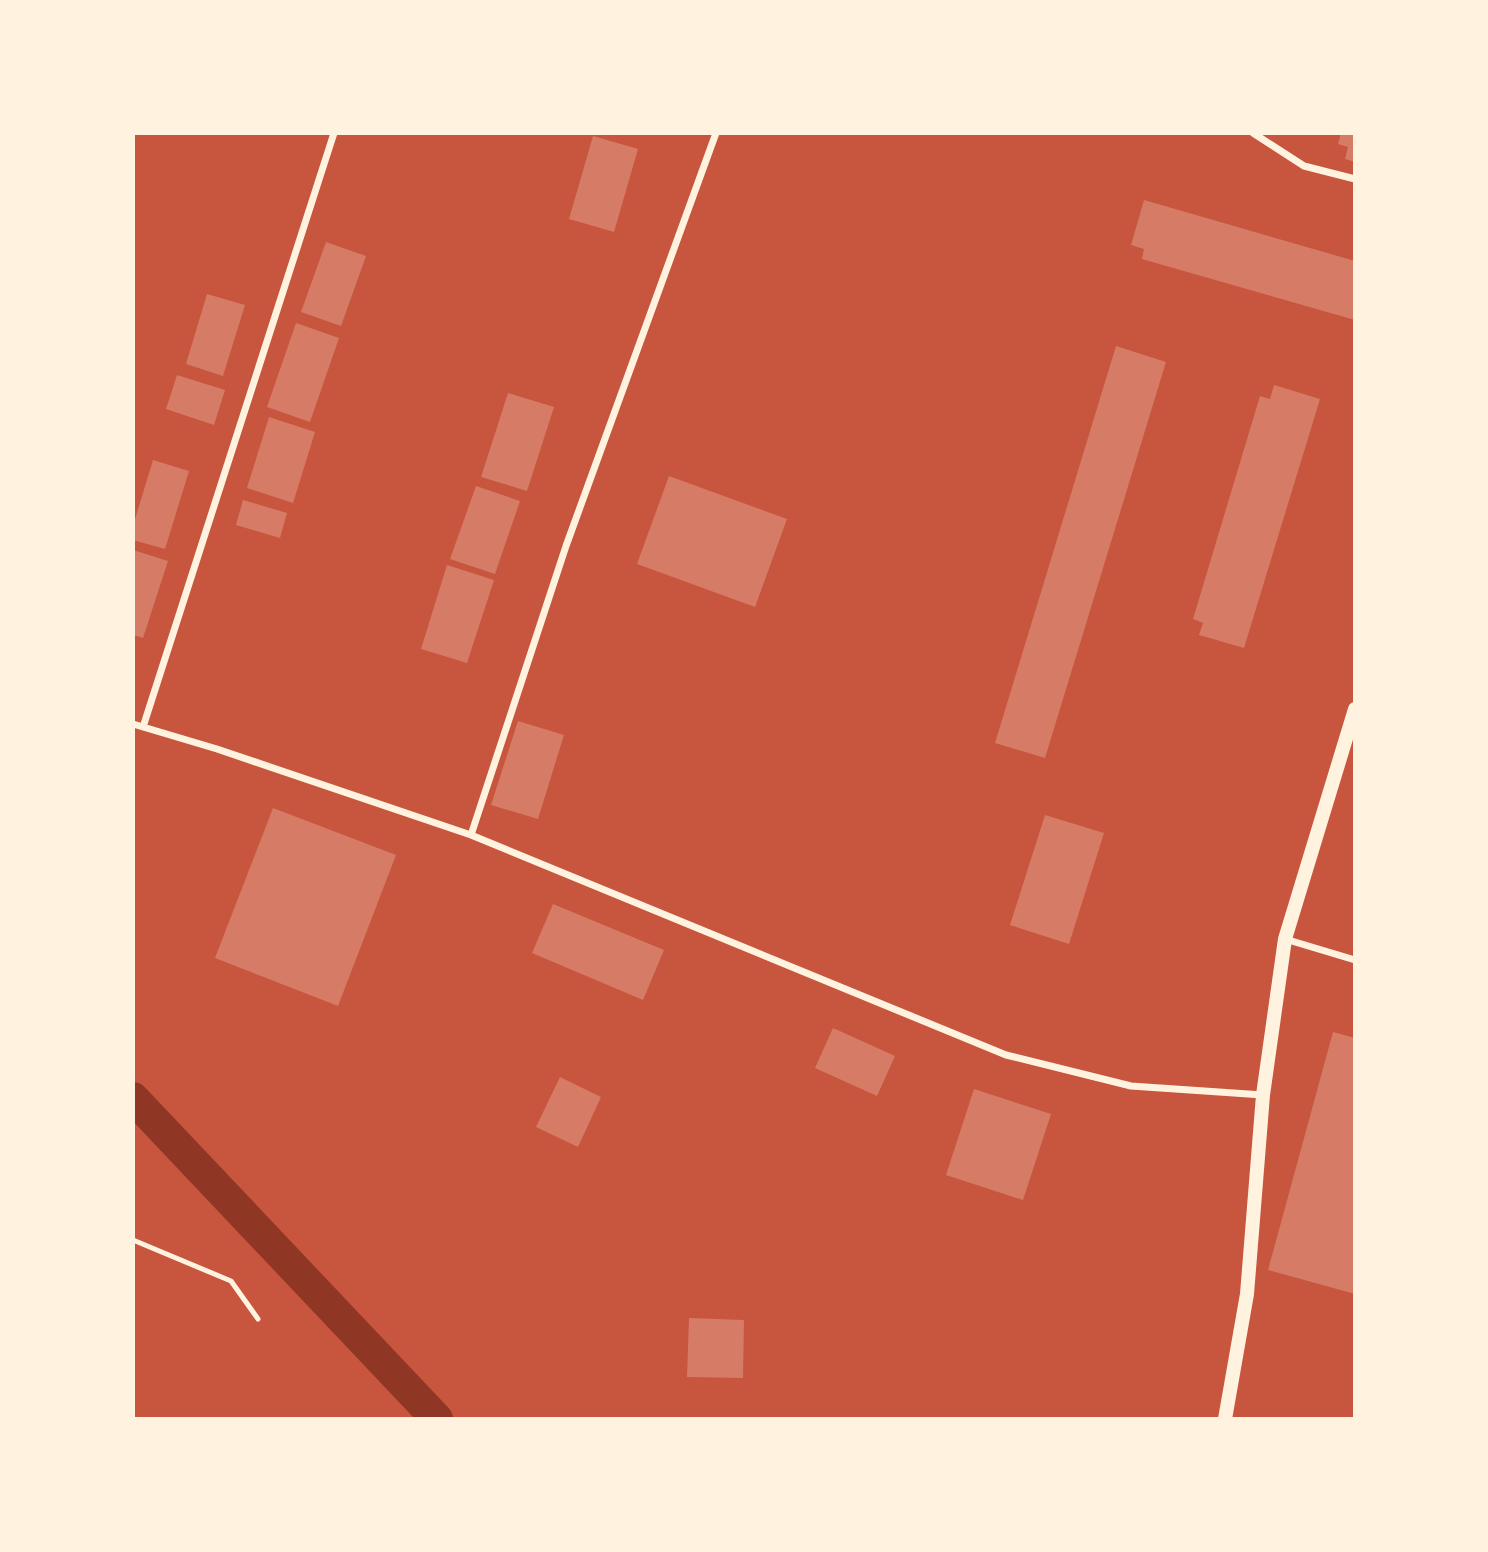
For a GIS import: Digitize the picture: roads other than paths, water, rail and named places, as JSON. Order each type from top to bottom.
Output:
[{"type":"main road","points":[[1225,1419],[1247,1294],[1263,1095],[1285,939],[1355,709]]},
{"type":"street","points":[[143,727],[334,133]]},
{"type":"street","points":[[471,835],[566,546],[716,133]]},
{"type":"street","points":[[1253,133],[1304,166],[1355,179]]},
{"type":"street","points":[[133,724],[217,749],[471,835],[1006,1055],[1130,1086],[1263,1095]]},
{"type":"street","points":[[1285,939],[1355,960]]},
{"type":"lane","points":[[1265,142],[1267,133]]},
{"type":"lane","points":[[133,1240],[231,1281],[258,1319]]},
{"type":"waterway","points":[[133,1098],[437,1419]]}]
